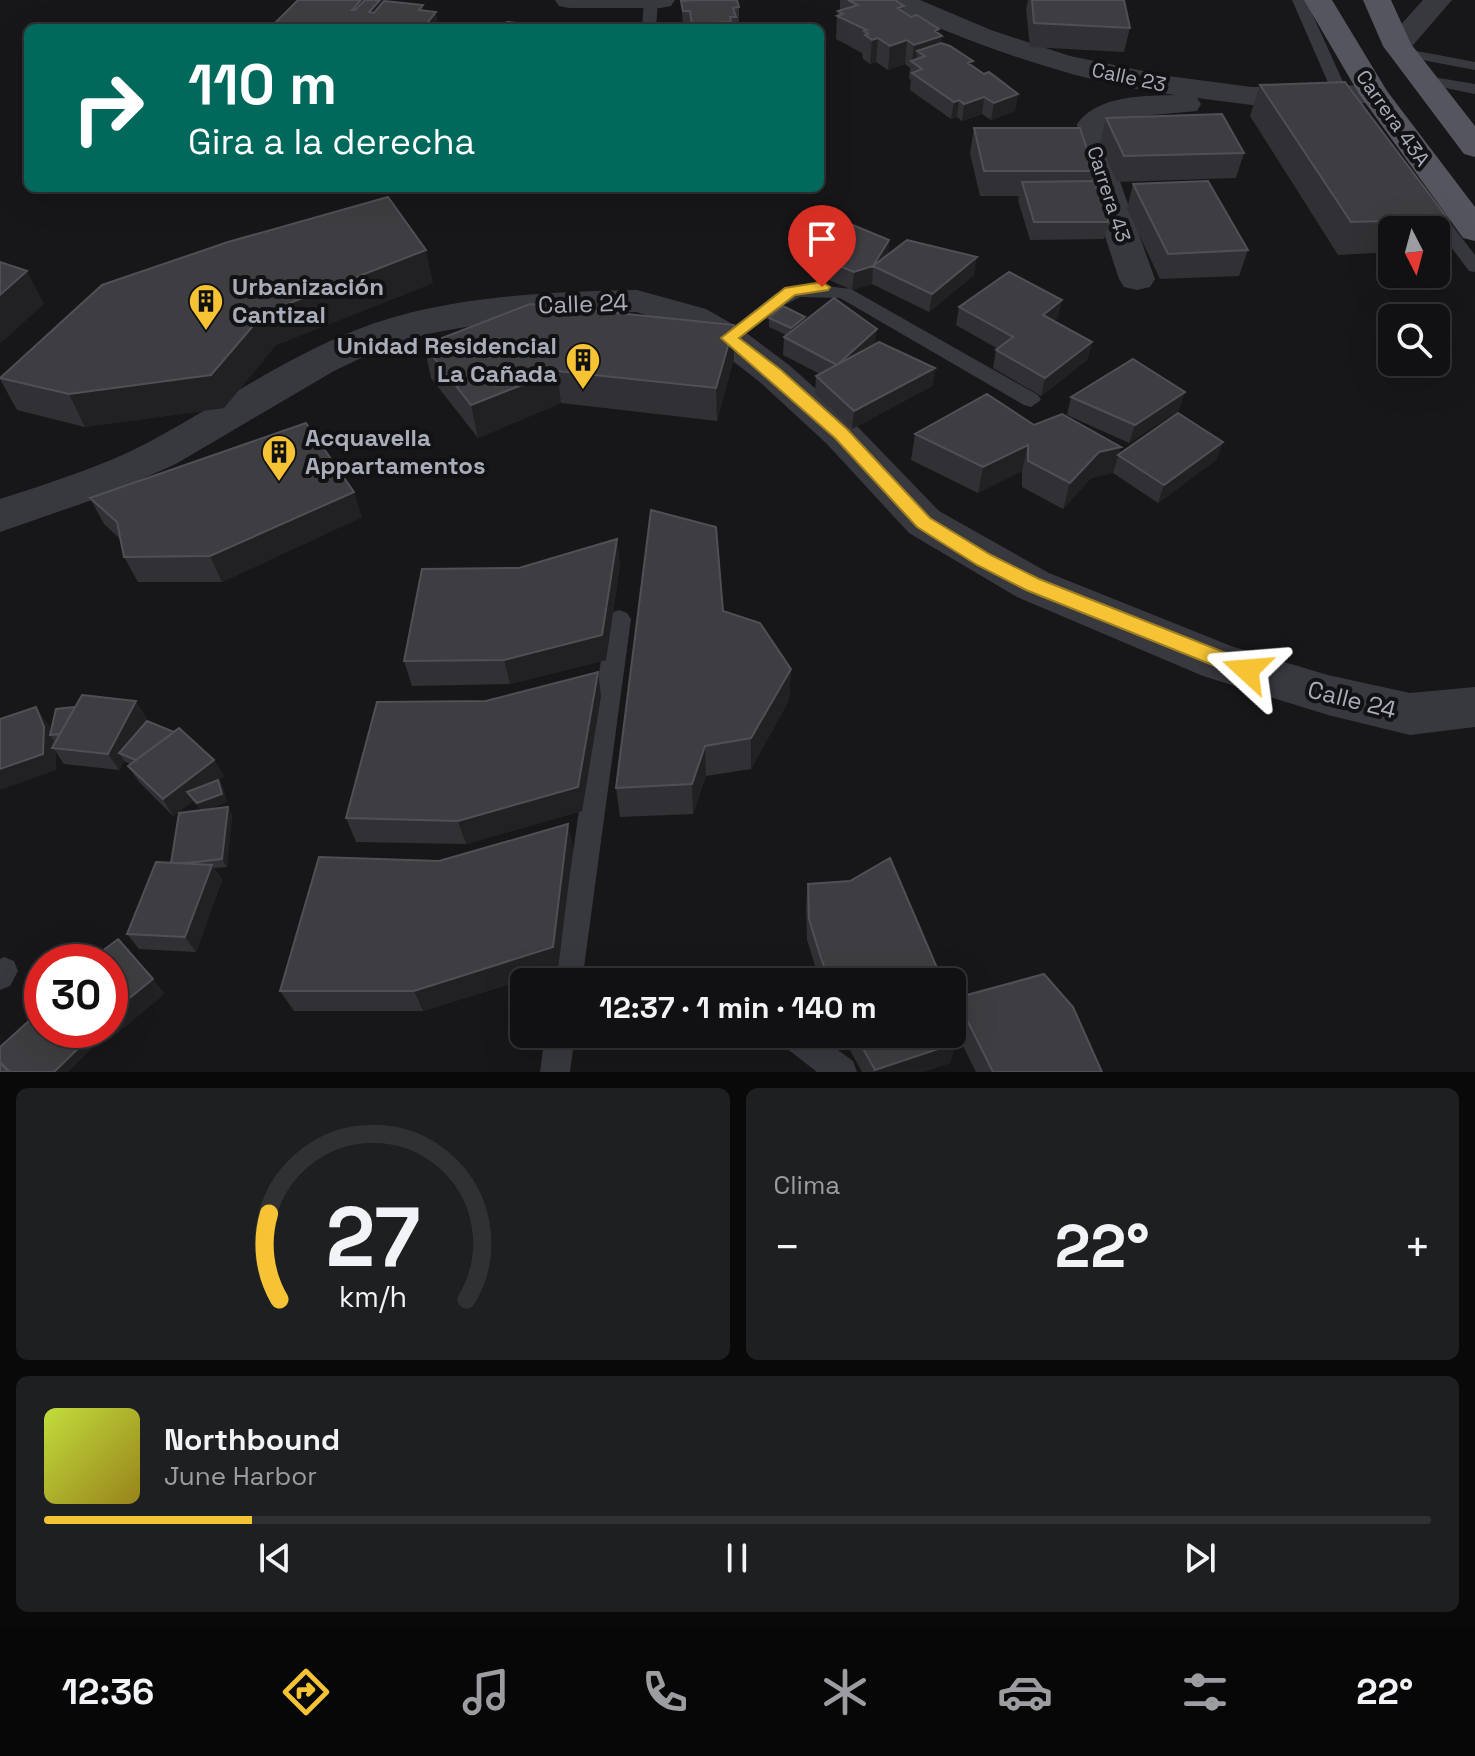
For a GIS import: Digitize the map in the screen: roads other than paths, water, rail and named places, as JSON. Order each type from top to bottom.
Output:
[{"type":"main road","name":"Carrera 43A","points":[[1318,0],[1367,106],[1475,231]]},
{"type":"main road","name":"Carrera 43A","points":[[1377,0],[1399,49],[1434,81],[1475,147]]},
{"type":"street","points":[[569,0],[653,10]]},
{"type":"street","name":"Calle 23","points":[[896,0],[981,36],[1160,95]]},
{"type":"street","points":[[1399,49],[1438,0]]},
{"type":"street","points":[[1341,94],[1367,106]]},
{"type":"street","name":"Carrera 43","points":[[1137,279],[1091,138],[1093,124],[1103,115],[1160,95],[1199,103],[1252,96],[1341,94]]},
{"type":"street","name":"Calle 24","points":[[0,516],[80,488],[159,455],[320,362],[371,338],[424,323],[533,304],[637,301],[693,317],[728,338],[775,374],[841,434],[924,522],[984,560],[1033,585],[1220,662],[1328,695],[1410,714],[1475,707]]},
{"type":"lane","points":[[1299,0],[1341,94]]},
{"type":"lane","points":[[1399,49],[1475,65]]},
{"type":"lane","points":[[1434,81],[1475,65]]},
{"type":"lane","points":[[1434,81],[1475,89]]},
{"type":"lane","points":[[1418,193],[1475,267]]},
{"type":"lane","points":[[728,338],[790,291],[822,287],[845,293],[1031,400]]},
{"type":"lane","points":[[570,968],[619,619]]},
{"type":"lane","points":[[555,1072],[558,1048]]},
{"type":"lane","points":[[810,1048],[842,1072]]},
{"type":"place","name":"Urbanización Cantizal","points":[[206,332]]},
{"type":"place","name":"Unidad Residencial La Cañada","points":[[583,391]]},
{"type":"place","name":"Acquavella Appartamentos","points":[[279,483]]}]
